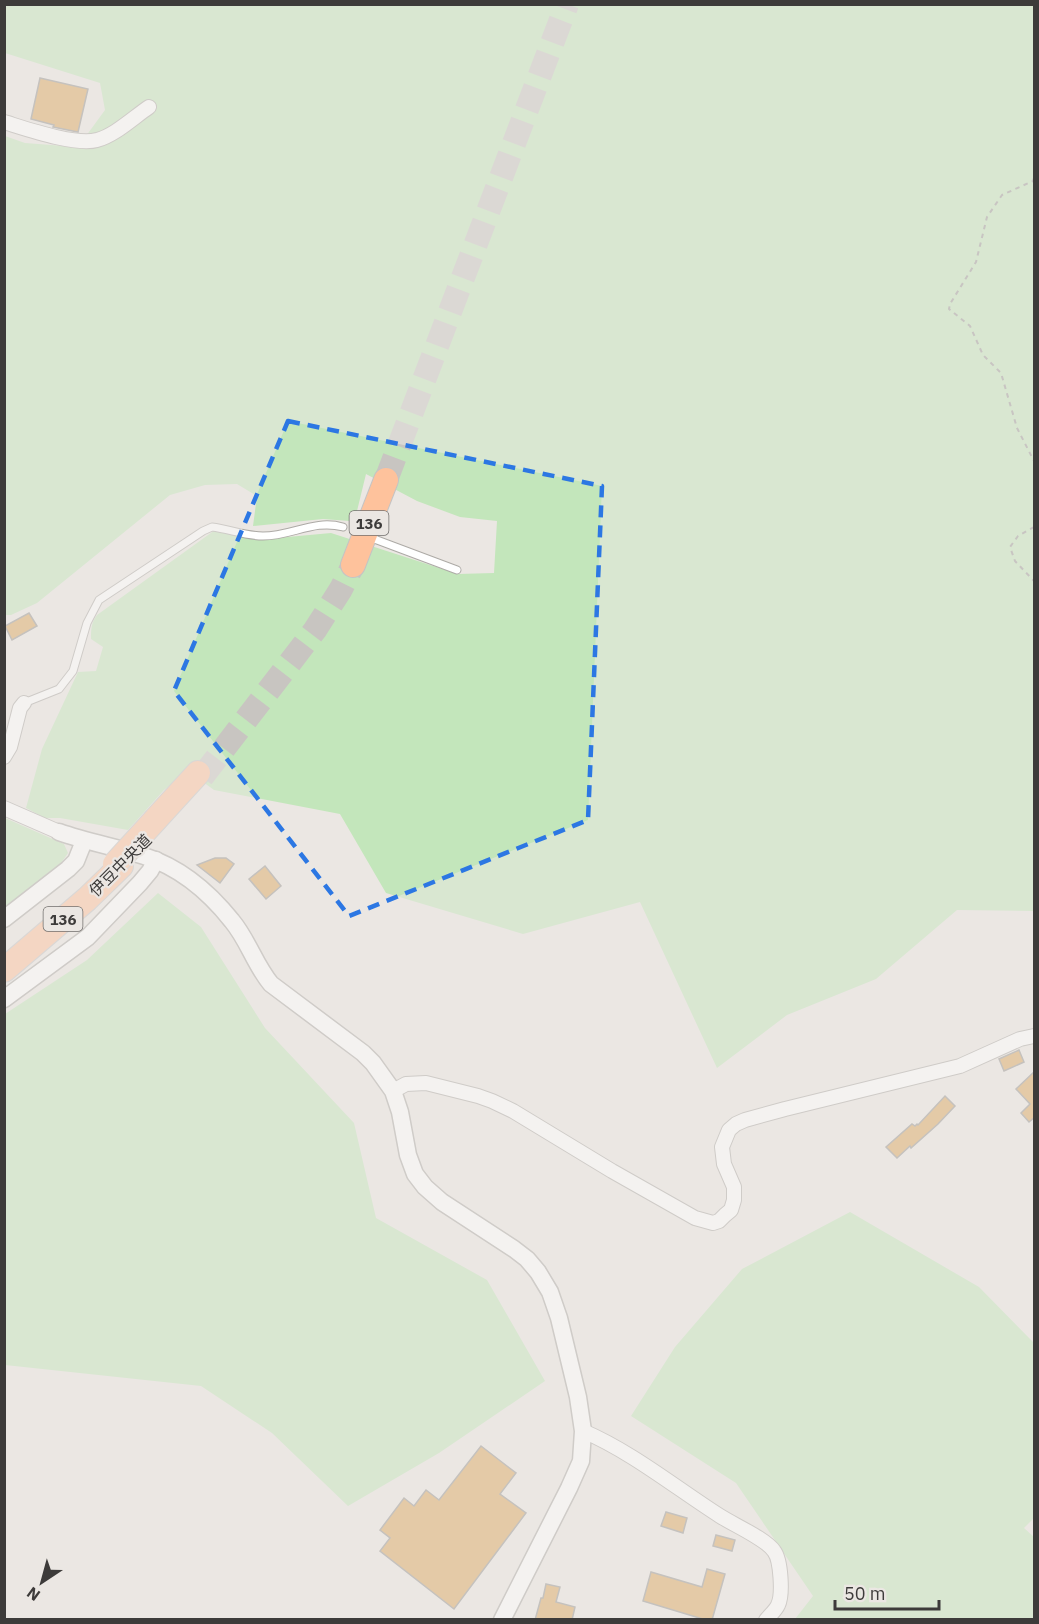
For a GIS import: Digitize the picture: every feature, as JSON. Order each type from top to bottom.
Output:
[{"type":"highway","name":"136","points":[[349,564],[382,479]]},
{"type":"highway","name":"伊豆中央道","points":[[4,970],[116,868],[200,775]]},
{"type":"highway","name":"伊豆中央道","points":[[4,962],[88,889],[116,868]]},
{"type":"highway","points":[[4,988],[94,902],[116,868]]},
{"type":"highway","points":[[4,956],[37,934]]},
{"type":"street","points":[[4,122],[57,137],[98,140],[149,107]]},
{"type":"street","points":[[4,757],[10,747],[20,708],[24,703]]},
{"type":"street","points":[[4,808],[84,841],[156,860],[188,878],[213,899],[234,923],[262,974],[271,984],[363,1053],[382,1074],[393,1091],[400,1112],[408,1155],[415,1174],[425,1187],[442,1202],[514,1249],[538,1272],[560,1318],[578,1397],[583,1431],[580,1461],[569,1488],[502,1620]]},
{"type":"street","points":[[4,919],[68,869],[76,861],[84,841]]},
{"type":"street","points":[[4,999],[88,937],[140,883],[156,860]]},
{"type":"street","points":[[393,1091],[406,1084],[426,1083],[492,1101],[513,1111],[695,1218],[713,1223],[719,1221],[731,1209],[734,1200],[734,1187],[724,1164],[722,1147],[724,1137],[736,1124],[785,1109],[960,1066],[1020,1039],[1035,1036]]},
{"type":"street","points":[[583,1431],[606,1441],[774,1550],[778,1558],[782,1595],[778,1606],[766,1620]]},
{"type":"lane","points":[[24,703],[59,689],[73,671],[87,622],[99,600],[203,531],[212,527],[265,536],[318,524],[343,527]]},
{"type":"lane","points":[[369,537],[457,570]]},
{"type":"path","points":[[1035,178],[1002,195],[987,217],[976,262],[949,309],[970,326],[983,355],[1001,374],[1017,428],[1035,461]]},
{"type":"path","points":[[1035,527],[1018,536],[1010,548],[1015,561],[1035,581]]},
{"type":"highlighted area","points":[[288,421],[602,486],[588,820],[349,916],[174,691]]},
{"type":"green space","points":[[5,5],[1034,5],[1034,911],[957,910],[876,979],[787,1015],[717,1068],[640,902],[523,934],[386,893],[340,814],[214,790],[188,771],[164,790],[128,830],[60,818],[45,818],[26,808],[42,749],[78,672],[96,671],[103,647],[91,639],[92,624],[97,615],[215,530],[266,539],[331,533],[458,574],[494,573],[497,521],[460,517],[417,501],[366,474],[357,511],[350,521],[323,519],[253,526],[257,496],[237,484],[205,485],[170,495],[37,603],[11,615],[5,615],[5,136],[25,143],[78,147],[105,110],[100,83],[5,53]]},
{"type":"green space","points":[[5,818],[64,844],[68,853],[59,866],[5,908]]},
{"type":"green space","points":[[158,893],[201,927],[265,1028],[354,1123],[376,1218],[487,1280],[545,1381],[439,1453],[348,1506],[272,1433],[201,1386],[5,1365],[5,1014],[87,960]]},
{"type":"green space","points":[[850,1212],[979,1287],[1034,1343],[1034,1518],[1024,1528],[1034,1537],[1034,1619],[795,1619],[813,1596],[736,1483],[631,1416],[675,1347],[742,1269]]},
{"type":"building","points":[[40,78],[88,89],[78,132],[53,127],[54,125],[31,119]]},
{"type":"building","points":[[29,613],[37,626],[12,640],[5,626]]},
{"type":"building","points":[[215,858],[226,858],[234,864],[220,883],[197,865]]},
{"type":"building","points":[[265,866],[281,886],[266,899],[249,879]]},
{"type":"building","points":[[1019,1050],[1024,1062],[1004,1071],[999,1059]]},
{"type":"building","points":[[1035,1071],[1035,1117],[1029,1122],[1021,1113],[1030,1104],[1016,1089]]},
{"type":"building","points":[[945,1096],[955,1106],[938,1124],[897,1158],[886,1147],[912,1124],[918,1125]]},
{"type":"building","points":[[481,1446],[516,1473],[500,1494],[526,1513],[454,1609],[380,1551],[390,1538],[380,1530],[404,1498],[414,1506],[426,1490],[439,1500]]},
{"type":"building","points":[[666,1512],[687,1518],[683,1533],[661,1526]]},
{"type":"building","points":[[716,1535],[735,1540],[732,1551],[713,1546]]},
{"type":"building","points":[[707,1569],[725,1574],[712,1620],[643,1601],[651,1572],[702,1587]]},
{"type":"building","points":[[546,1584],[560,1587],[556,1602],[575,1607],[572,1620],[535,1620]]},
{"type":"tunnel","points":[[386,480],[567,4]]},
{"type":"tunnel","points":[[202,777],[315,630],[353,565]]}]
